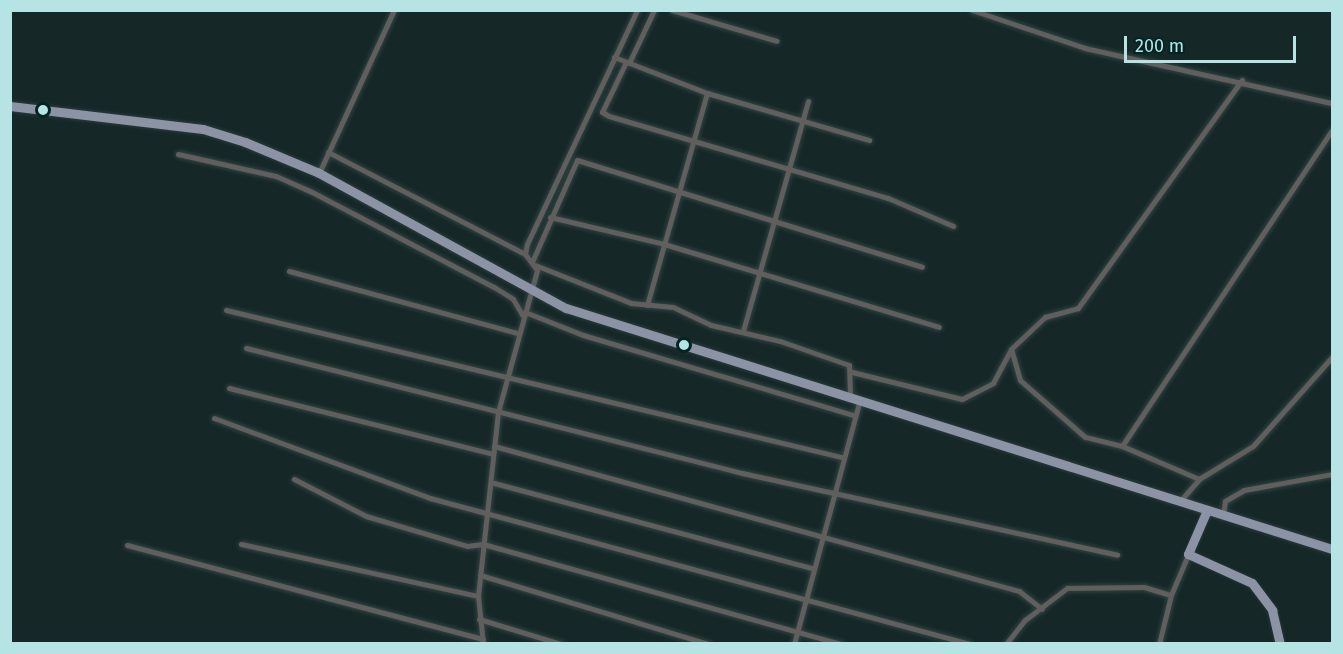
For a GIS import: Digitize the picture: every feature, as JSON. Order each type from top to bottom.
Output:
[{"type":"main road","points":[[10,106],[203,129],[319,173],[534,291],[641,335],[1181,500],[1332,549]]},
{"type":"street","points":[[319,173],[394,10]]},
{"type":"street","points":[[525,254],[637,10]]},
{"type":"street","points":[[654,10],[602,112],[888,198],[953,226]]},
{"type":"street","points":[[672,10],[777,41]]},
{"type":"street","points":[[972,10],[1085,48],[1242,80],[1332,103]]},
{"type":"street","points":[[614,57],[707,93],[869,140]]},
{"type":"street","points":[[328,152],[525,254],[533,264],[647,305],[673,307],[711,325],[743,331],[839,361],[852,372],[962,399],[993,382],[1011,349],[1045,317],[1078,308],[1242,80]]},
{"type":"street","points":[[647,305],[707,93]]},
{"type":"street","points":[[743,331],[757,272],[808,101]]},
{"type":"street","points":[[1122,446],[1332,130]]},
{"type":"street","points":[[178,154],[276,176],[312,192],[494,287],[513,299],[524,314],[594,338],[853,415]]},
{"type":"street","points":[[127,545],[483,641],[478,619],[478,596],[487,514],[494,483],[493,454],[505,373],[517,333],[534,291],[533,264],[550,217],[577,160],[922,267]]},
{"type":"street","points":[[550,217],[664,244],[939,327]]},
{"type":"street","points":[[289,271],[517,333]]},
{"type":"street","points":[[226,310],[493,376],[505,373],[841,457]]},
{"type":"street","points":[[246,348],[832,493],[1117,555]]},
{"type":"street","points":[[1011,349],[1020,380],[1085,437],[1122,446],[1199,479]]},
{"type":"street","points":[[1181,500],[1199,479],[1253,446],[1332,357]]},
{"type":"street","points":[[850,400],[852,372]]},
{"type":"street","points":[[229,388],[493,454]]},
{"type":"street","points":[[794,644],[808,597],[841,457],[858,403]]},
{"type":"street","points":[[214,418],[487,514],[808,597],[970,644]]},
{"type":"street","points":[[494,447],[1019,591],[1042,609]]},
{"type":"street","points":[[1223,515],[1225,501],[1244,490],[1332,474]]},
{"type":"street","points":[[294,479],[366,516],[467,546],[483,544],[799,630],[841,644]]},
{"type":"street","points":[[494,483],[814,569]]},
{"type":"street","points":[[1159,644],[1171,595],[1208,510]]},
{"type":"street","points":[[241,544],[478,596]]},
{"type":"street","points":[[1188,554],[1252,583],[1272,610],[1280,644]]},
{"type":"street","points":[[480,575],[709,644]]},
{"type":"street","points":[[1006,644],[1067,588],[1144,586],[1171,595]]},
{"type":"street","points":[[478,619],[561,644]]},
{"type":"transit line","points":[[10,106],[203,129],[245,142],[319,173],[566,308],[1332,549]]},
{"type":"transit line","points":[[1188,554],[1207,510]]},
{"type":"transit line","points":[[1188,554],[1252,583],[1272,610],[1280,644]]}]
